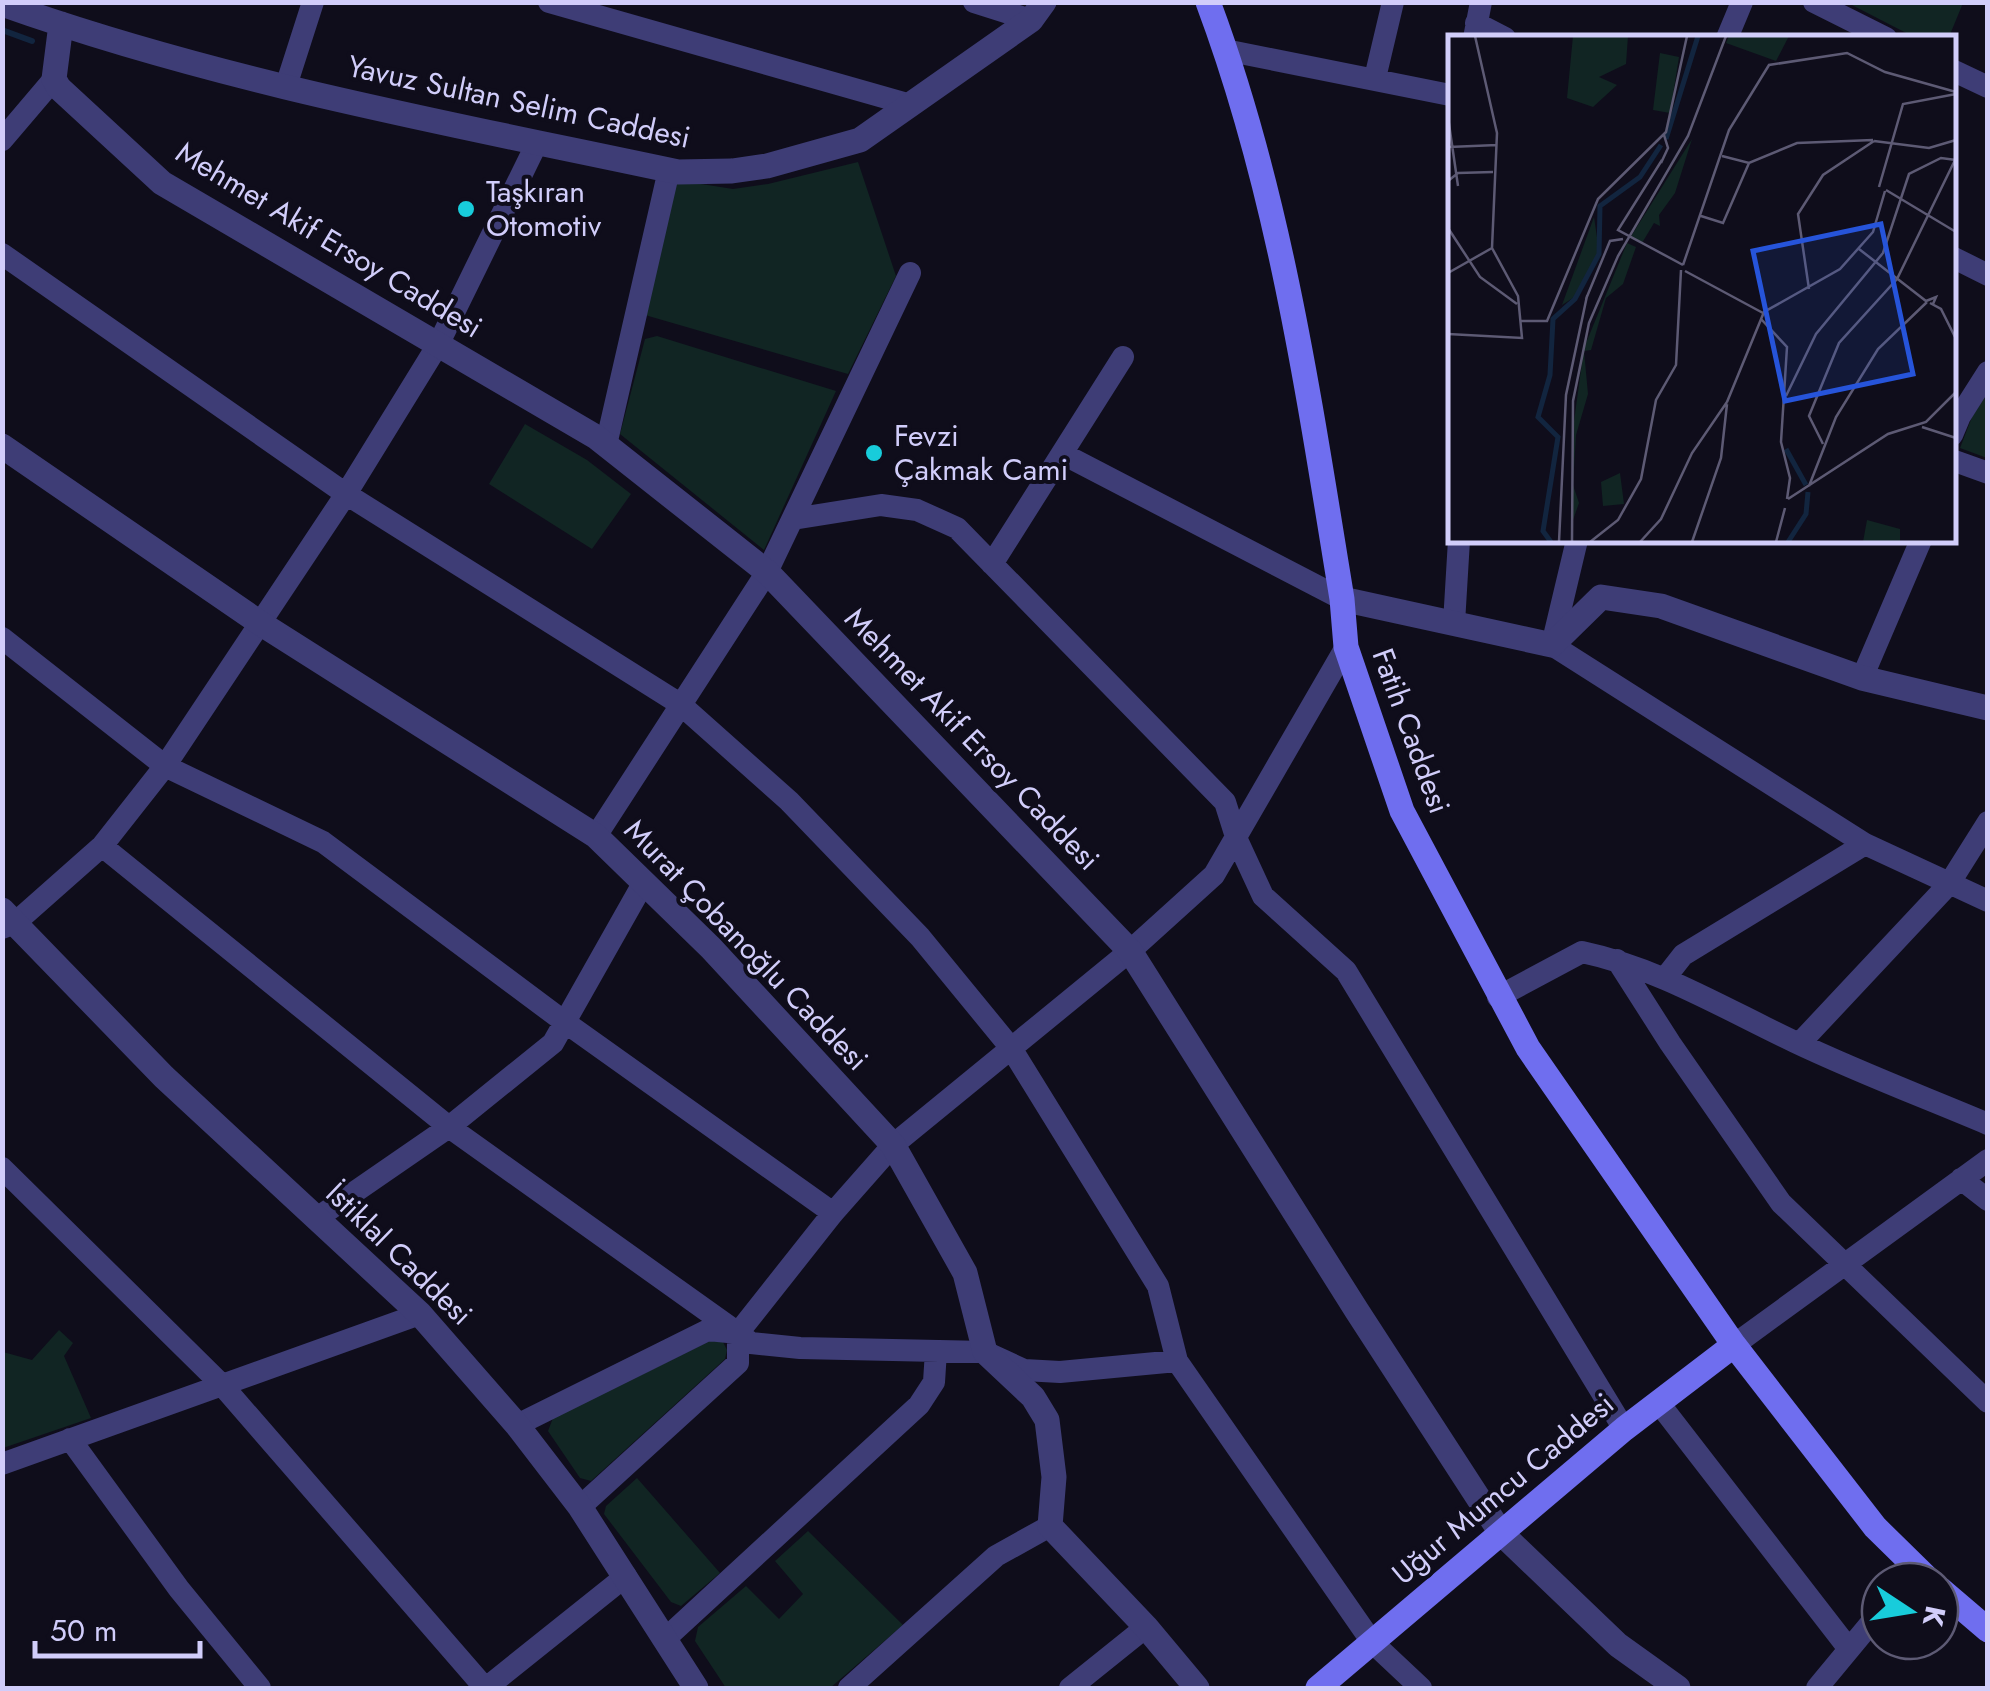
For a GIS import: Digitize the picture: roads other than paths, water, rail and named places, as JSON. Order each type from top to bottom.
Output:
[{"type":"main road","name":"Fatih Caddesi","points":[[1208,3],[1225,50],[1284,263],[1342,599],[1346,647],[1402,811],[1528,1048],[1734,1345],[1904,1561]]},
{"type":"main road","name":"Uğur Mumcu Caddesi","points":[[1318,1688],[1624,1428],[1734,1345]]},
{"type":"main road","points":[[1960,1606],[1988,1630]]},
{"type":"street","points":[[286,86],[314,2]]},
{"type":"street","points":[[549,2],[911,104]]},
{"type":"street","points":[[974,2],[1038,11]]},
{"type":"street","points":[[1375,78],[1393,2]]},
{"type":"street","points":[[1728,35],[1742,2]]},
{"type":"street","points":[[1814,2],[1880,35]]},
{"type":"street","name":"Yavuz Sultan Selim Caddesi","points":[[2,4],[286,86],[669,170],[732,171],[804,157],[860,140],[1038,11]]},
{"type":"street","points":[[1477,21],[1501,35]]},
{"type":"street","points":[[2,140],[54,79],[61,24]]},
{"type":"street","points":[[1225,50],[1448,95]]},
{"type":"street","points":[[1955,71],[1988,87]]},
{"type":"street","name":"Mehmet Akif Ersoy Caddesi","points":[[54,79],[162,183],[606,445],[767,572],[1130,951],[1501,1532],[1618,1645],[1678,1688]]},
{"type":"street","points":[[7,921],[102,846],[165,766],[346,494],[439,343],[538,143]]},
{"type":"street","points":[[606,445],[669,170]]},
{"type":"street","points":[[2,254],[346,494],[680,704],[789,801],[920,937],[1011,1048],[1158,1286],[1177,1361],[1372,1642],[1421,1688]]},
{"type":"street","points":[[1955,258],[1988,275]]},
{"type":"street","points":[[596,836],[767,572],[910,273]]},
{"type":"street","points":[[992,564],[1124,358]]},
{"type":"street","points":[[1955,421],[1988,372]]},
{"type":"street","name":"Murat Çobanoğlu Caddesi","points":[[2,446],[260,623],[596,836],[711,948],[893,1145],[965,1273],[985,1352]]},
{"type":"street","points":[[1063,454],[1342,599],[1552,645],[1865,844],[1988,901]]},
{"type":"street","points":[[1955,461],[1988,473]]},
{"type":"street","points":[[792,519],[882,504],[917,510],[957,528],[1225,802],[1237,840],[1263,896],[1346,971],[1624,1428]]},
{"type":"street","points":[[1454,622],[1459,542]]},
{"type":"street","points":[[1552,645],[1577,542]]},
{"type":"street","points":[[1862,678],[1920,542]]},
{"type":"street","points":[[1552,645],[1601,597],[1661,606],[1862,678],[1988,708]]},
{"type":"street","points":[[2,638],[165,766],[323,842],[566,1023],[834,1213]]},
{"type":"street","points":[[580,1507],[738,1363],[738,1332],[893,1145],[1130,951],[1214,876],[1346,647]]},
{"type":"street","points":[[1799,1044],[1950,884],[1988,822]]},
{"type":"street","points":[[1665,978],[1683,955],[1865,844]]},
{"type":"street","points":[[102,846],[449,1128],[751,1343],[985,1352],[1024,1370],[1060,1372],[1177,1361]]},
{"type":"street","points":[[317,1218],[449,1128],[553,1044],[644,882]]},
{"type":"street","name":"İstiklal Caddesi","points":[[7,921],[164,1077],[420,1314],[517,1425],[580,1507],[696,1688]]},
{"type":"street","points":[[1498,997],[1582,952],[1617,960],[1665,978],[1799,1044],[1988,1124]]},
{"type":"street","points":[[1617,960],[1781,1203],[1988,1402]]},
{"type":"street","points":[[1734,1345],[1988,1160]]},
{"type":"street","points":[[2,1168],[222,1385],[486,1688],[626,1576]]},
{"type":"street","points":[[1962,1179],[1988,1200]]},
{"type":"street","points":[[2,1464],[420,1314]]},
{"type":"street","points":[[517,1425],[708,1330],[738,1332]]},
{"type":"street","points":[[664,1639],[920,1404],[934,1382],[936,1351]]},
{"type":"street","points":[[985,1352],[1032,1397],[1047,1420],[1054,1478],[1050,1526],[1146,1627],[1196,1688]]},
{"type":"street","points":[[1658,1402],[1849,1649]]},
{"type":"street","points":[[70,1439],[179,1590],[260,1688]]},
{"type":"street","points":[[849,1688],[996,1556],[1050,1526]]},
{"type":"street","points":[[1070,1688],[1146,1627]]},
{"type":"street","points":[[1817,1688],[1860,1636]]},
{"type":"waterway","points":[[2,30],[32,41]]},
{"type":"place","name":"Taşkıran Otomotiv","points":[[466,209]]},
{"type":"place","name":"Fevzi Çakmak Cami","points":[[874,453]]}]
